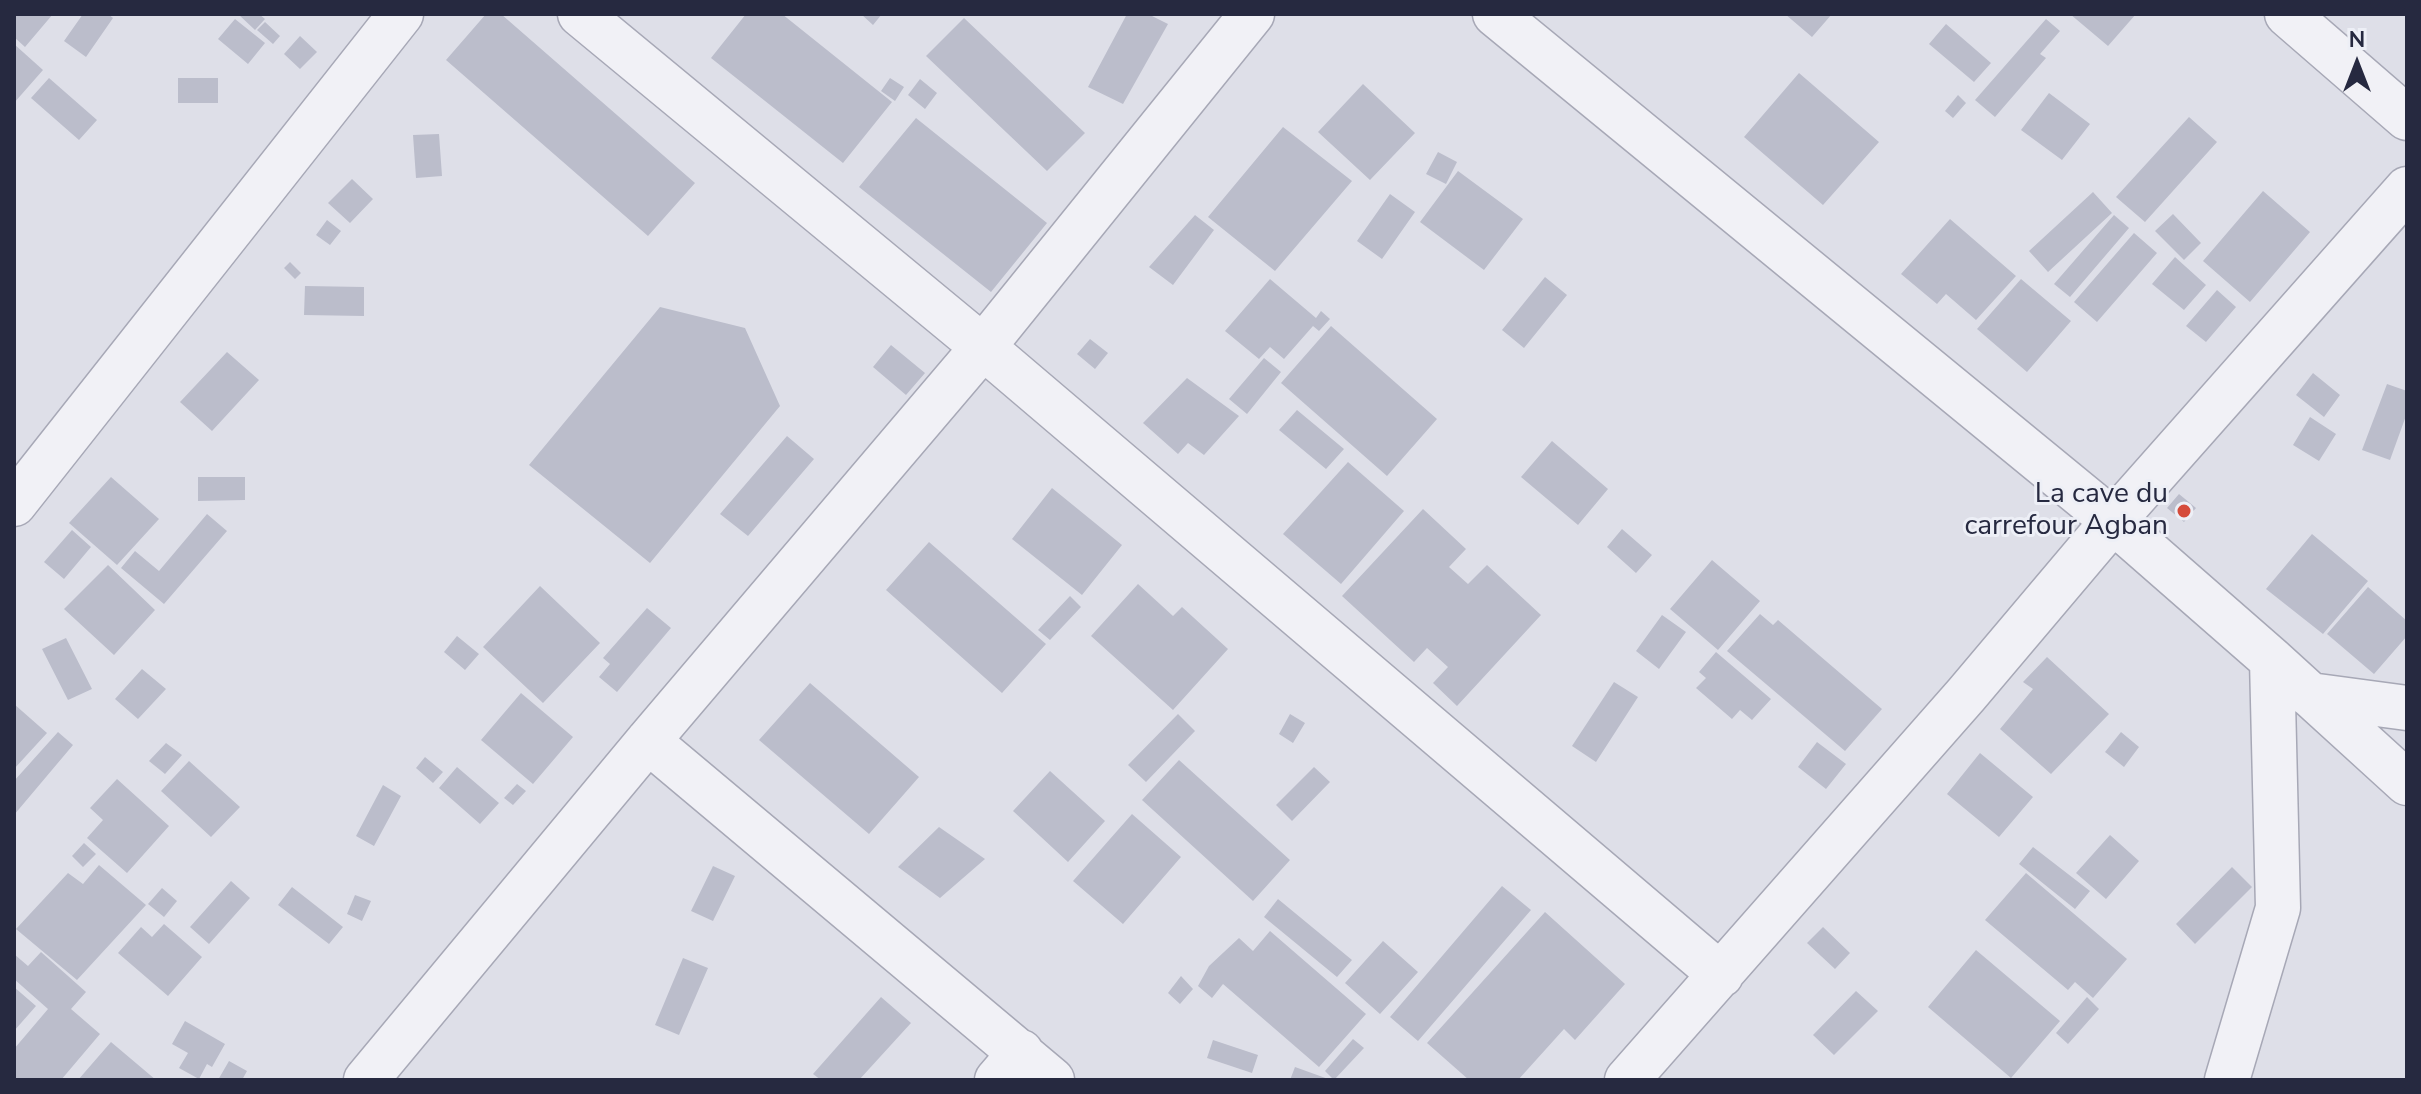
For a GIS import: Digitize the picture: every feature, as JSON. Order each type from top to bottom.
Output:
[{"type":"street","points":[[14,504],[401,14]]},
{"type":"street","points":[[580,14],[983,347],[1721,975]]},
{"type":"street","points":[[366,1080],[648,741],[983,347],[1252,14]]},
{"type":"street","points":[[1495,14],[2113,521],[2407,783]]},
{"type":"street","points":[[2287,14],[2407,118]]},
{"type":"street","points":[[1627,1080],[1966,695],[2113,521],[2407,189]]},
{"type":"street","points":[[2227,1080],[2278,908],[2272,660]]},
{"type":"street","points":[[2310,695],[2407,708]]},
{"type":"street","points":[[648,741],[1023,1071]]},
{"type":"building","points":[[14,14],[53,14],[25,47],[14,37]]},
{"type":"building","points":[[83,14],[108,14],[113,18],[86,57],[64,41]]},
{"type":"building","points":[[238,14],[259,14],[265,19],[255,30]]},
{"type":"building","points":[[486,14],[501,14],[695,183],[648,236],[446,60]]},
{"type":"building","points":[[746,14],[782,14],[892,102],[843,163],[711,58]]},
{"type":"building","points":[[861,14],[882,14],[873,25]]},
{"type":"building","points":[[1127,14],[1148,14],[1168,24],[1123,104],[1088,87]]},
{"type":"building","points":[[1785,14],[1832,14],[1812,37]]},
{"type":"building","points":[[2070,14],[2136,14],[2108,46]]},
{"type":"building","points":[[964,18],[1085,133],[1047,171],[926,56]]},
{"type":"building","points":[[235,19],[265,43],[248,64],[218,39]]},
{"type":"building","points":[[2046,19],[2060,31],[2040,54],[2046,58],[1995,117],[1975,100]]},
{"type":"building","points":[[265,22],[280,36],[273,44],[257,30]]},
{"type":"building","points":[[1946,24],[1991,63],[1974,82],[1929,44]]},
{"type":"building","points":[[300,36],[317,52],[300,69],[284,54]]},
{"type":"building","points":[[14,44],[43,70],[14,103]]},
{"type":"building","points":[[1799,73],[1879,142],[1823,205],[1744,137]]},
{"type":"building","points":[[49,78],[97,120],[79,140],[31,98]]},
{"type":"building","points":[[178,78],[218,78],[218,103],[178,103]]},
{"type":"building","points":[[890,78],[904,87],[895,101],[881,91]]},
{"type":"building","points":[[920,79],[937,93],[925,109],[908,95]]},
{"type":"building","points":[[1363,84],[1415,133],[1370,180],[1318,132]]},
{"type":"building","points":[[2049,93],[2090,124],[2062,160],[2021,130]]},
{"type":"building","points":[[1958,95],[1966,103],[1953,118],[1945,111]]},
{"type":"building","points":[[2189,117],[2217,142],[2145,222],[2116,197]]},
{"type":"building","points":[[916,118],[1047,223],[991,292],[859,187]]},
{"type":"building","points":[[1283,127],[1352,181],[1275,271],[1208,217]]},
{"type":"building","points":[[439,134],[442,176],[416,178],[413,135]]},
{"type":"building","points":[[1438,152],[1457,162],[1446,184],[1426,174]]},
{"type":"building","points":[[1458,171],[1523,219],[1484,270],[1420,222]]},
{"type":"building","points":[[352,179],[373,199],[350,223],[328,203]]},
{"type":"building","points":[[2263,191],[2310,232],[2250,302],[2203,261]]},
{"type":"building","points":[[2093,192],[2112,213],[2048,272],[2029,251]]},
{"type":"building","points":[[1390,194],[1415,212],[1382,259],[1357,241]]},
{"type":"building","points":[[2173,214],[2201,243],[2184,260],[2155,231]]},
{"type":"building","points":[[1195,215],[1214,230],[1173,285],[1149,267]]},
{"type":"building","points":[[2114,215],[2129,228],[2070,297],[2054,284]]},
{"type":"building","points":[[1950,219],[2016,276],[1976,320],[1946,294],[1937,304],[1901,274]]},
{"type":"building","points":[[327,220],[341,231],[330,245],[316,235]]},
{"type":"building","points":[[2134,233],[2157,253],[2097,322],[2074,302]]},
{"type":"building","points":[[2175,257],[2206,285],[2184,310],[2152,284]]},
{"type":"building","points":[[290,262],[301,273],[295,279],[284,268]]},
{"type":"building","points":[[1545,277],[1567,295],[1524,348],[1502,330]]},
{"type":"building","points":[[1270,279],[1316,318],[1321,311],[1330,319],[1319,331],[1313,326],[1284,359],[1270,347],[1259,359],[1225,331]]},
{"type":"building","points":[[2021,279],[2071,321],[2027,372],[1977,329]]},
{"type":"building","points":[[305,286],[364,287],[364,316],[304,315]]},
{"type":"building","points":[[2217,290],[2236,307],[2206,342],[2186,326]]},
{"type":"building","points":[[660,307],[745,328],[780,406],[650,563],[529,465]]},
{"type":"building","points":[[1331,326],[1437,419],[1387,476],[1281,383]]},
{"type":"building","points":[[1090,339],[1108,353],[1095,369],[1077,354]]},
{"type":"building","points":[[891,345],[925,373],[906,395],[873,367]]},
{"type":"building","points":[[227,352],[259,380],[212,431],[180,402]]},
{"type":"building","points":[[1264,358],[1281,372],[1247,414],[1229,399]]},
{"type":"building","points":[[2313,373],[2340,395],[2324,417],[2296,395]]},
{"type":"building","points":[[1187,378],[1239,416],[1204,455],[1188,443],[1178,454],[1143,423]]},
{"type":"building","points":[[2387,384],[2407,391],[2407,413],[2390,460],[2362,450]]},
{"type":"building","points":[[1297,410],[1344,449],[1326,469],[1279,430]]},
{"type":"building","points":[[2310,417],[2336,434],[2319,461],[2293,445]]},
{"type":"building","points":[[787,436],[814,459],[748,536],[720,514]]},
{"type":"building","points":[[1552,441],[1608,489],[1578,525],[1521,477]]},
{"type":"building","points":[[1348,462],[1404,511],[1341,584],[1283,534]]},
{"type":"building","points":[[111,477],[159,519],[117,565],[69,523]]},
{"type":"building","points":[[198,477],[245,477],[245,500],[198,501]]},
{"type":"building","points":[[1052,488],[1122,545],[1082,595],[1012,539]]},
{"type":"building","points":[[2179,494],[2196,508],[2184,522],[2167,508]]},
{"type":"building","points":[[1423,509],[1466,549],[1449,567],[1468,584],[1487,565],[1541,615],[1457,706],[1433,683],[1448,667],[1427,648],[1414,662],[1342,596]]},
{"type":"building","points":[[207,514],[227,531],[164,604],[121,568],[135,551],[159,571]]},
{"type":"building","points":[[1622,529],[1652,555],[1636,573],[1607,547]]},
{"type":"building","points":[[72,530],[91,547],[64,579],[44,562]]},
{"type":"building","points":[[2312,534],[2368,581],[2323,634],[2266,589]]},
{"type":"building","points":[[929,542],[1046,644],[1002,693],[886,590]]},
{"type":"building","points":[[1712,560],[1760,601],[1718,650],[1670,609]]},
{"type":"building","points":[[108,565],[155,610],[114,655],[64,609]]},
{"type":"building","points":[[1138,584],[1173,616],[1182,607],[1228,649],[1173,710],[1091,636]]},
{"type":"building","points":[[540,586],[600,643],[543,703],[483,647]]},
{"type":"building","points":[[2368,587],[2407,621],[2407,636],[2374,674],[2327,634]]},
{"type":"building","points":[[1070,596],[1081,607],[1050,640],[1038,630]]},
{"type":"building","points":[[647,608],[671,628],[617,692],[599,677],[610,664],[603,658]]},
{"type":"building","points":[[1760,614],[1773,625],[1778,620],[1882,709],[1845,751],[1727,651]]},
{"type":"building","points":[[1662,615],[1686,632],[1659,669],[1636,651]]},
{"type":"building","points":[[457,636],[479,654],[465,670],[444,652]]},
{"type":"building","points":[[66,638],[92,689],[68,700],[42,649]]},
{"type":"building","points":[[1716,652],[1771,699],[1752,720],[1740,710],[1732,719],[1696,688],[1706,678],[1699,672]]},
{"type":"building","points":[[2047,657],[2109,714],[2051,774],[2000,729],[2033,689],[2023,682]]},
{"type":"building","points":[[142,669],[166,689],[138,719],[115,699]]},
{"type":"building","points":[[1614,682],[1638,697],[1596,762],[1572,746]]},
{"type":"building","points":[[810,683],[919,777],[869,834],[759,740]]},
{"type":"building","points":[[521,693],[573,737],[533,784],[481,740]]},
{"type":"building","points":[[14,704],[47,733],[14,769]]},
{"type":"building","points":[[1178,714],[1195,731],[1146,782],[1128,765]]},
{"type":"building","points":[[1290,714],[1305,723],[1293,743],[1279,734]]},
{"type":"building","points":[[58,732],[73,745],[14,815],[14,781]]},
{"type":"building","points":[[2121,732],[2139,747],[2124,767],[2105,752]]},
{"type":"building","points":[[1817,742],[1846,764],[1826,789],[1798,767]]},
{"type":"building","points":[[166,743],[182,755],[165,774],[149,761]]},
{"type":"building","points":[[1980,753],[2033,797],[1999,837],[1947,794]]},
{"type":"building","points":[[425,757],[443,772],[433,783],[416,768]]},
{"type":"building","points":[[1179,760],[1290,860],[1253,901],[1142,800]]},
{"type":"building","points":[[189,761],[240,807],[211,837],[161,791]]},
{"type":"building","points":[[457,767],[499,803],[480,824],[439,788]]},
{"type":"building","points":[[1314,767],[1330,782],[1292,821],[1276,805]]},
{"type":"building","points":[[1050,771],[1105,821],[1068,862],[1013,811]]},
{"type":"building","points":[[117,779],[169,826],[127,873],[87,838],[103,820],[90,808]]},
{"type":"building","points":[[517,784],[526,791],[513,805],[504,798]]},
{"type":"building","points":[[383,785],[401,796],[374,846],[356,836]]},
{"type":"building","points":[[1132,814],[1181,857],[1123,924],[1073,881]]},
{"type":"building","points":[[939,827],[985,859],[940,898],[898,867]]},
{"type":"building","points":[[2110,835],[2139,861],[2106,899],[2076,873]]},
{"type":"building","points":[[84,843],[96,854],[83,867],[72,856]]},
{"type":"building","points":[[2033,847],[2090,891],[2075,909],[2019,864]]},
{"type":"building","points":[[99,865],[146,905],[77,980],[16,929],[68,873],[83,884]]},
{"type":"building","points":[[713,866],[735,876],[713,921],[691,911]]},
{"type":"building","points":[[2232,867],[2252,887],[2195,944],[2176,924]]},
{"type":"building","points":[[2026,873],[2127,959],[2093,998],[2075,982],[2068,990],[1985,920]]},
{"type":"building","points":[[231,881],[250,898],[209,944],[190,927]]},
{"type":"building","points":[[1502,886],[1531,910],[1418,1041],[1390,1017]]},
{"type":"building","points":[[292,887],[343,927],[329,944],[278,905]]},
{"type":"building","points":[[162,888],[177,901],[164,917],[148,904]]},
{"type":"building","points":[[355,895],[371,901],[362,921],[347,914]]},
{"type":"building","points":[[1278,899],[1352,960],[1337,977],[1264,917]]},
{"type":"building","points":[[1545,912],[1625,984],[1575,1040],[1564,1029],[1518,1080],[1469,1080],[1427,1043]]},
{"type":"building","points":[[164,924],[202,957],[168,996],[118,953],[141,927],[152,937]]},
{"type":"building","points":[[1823,927],[1850,953],[1835,969],[1807,943]]},
{"type":"building","points":[[1270,931],[1366,1014],[1319,1067],[1223,984],[1212,998],[1198,986],[1209,966],[1239,938],[1253,951]]},
{"type":"building","points":[[1383,941],[1418,972],[1380,1014],[1345,983]]},
{"type":"building","points":[[1976,950],[2060,1021],[2011,1078],[1928,1007]]},
{"type":"building","points":[[41,952],[86,992],[71,1009],[100,1034],[61,1080],[14,1080],[14,1049],[48,1009],[14,979],[14,954],[28,966]]},
{"type":"building","points":[[683,958],[708,968],[679,1035],[655,1025]]},
{"type":"building","points":[[1181,976],[1193,989],[1180,1004],[1168,993]]},
{"type":"building","points":[[14,987],[36,1006],[14,1031]]},
{"type":"building","points":[[1856,991],[1878,1011],[1834,1055],[1813,1035]]},
{"type":"building","points":[[881,997],[911,1023],[859,1080],[821,1080],[813,1074]]},
{"type":"building","points":[[2087,997],[2099,1009],[2068,1044],[2056,1033]]},
{"type":"building","points":[[185,1021],[225,1044],[212,1067],[207,1064],[199,1079],[179,1068],[188,1053],[172,1044]]},
{"type":"building","points":[[1353,1039],[1364,1048],[1334,1080],[1325,1071]]},
{"type":"building","points":[[1213,1040],[1258,1055],[1252,1073],[1207,1058]]},
{"type":"building","points":[[111,1042],[156,1080],[78,1080]]},
{"type":"building","points":[[229,1061],[247,1071],[242,1080],[218,1080]]},
{"type":"building","points":[[1295,1067],[1331,1080],[1290,1080]]},
{"type":"place","name":"La cave du carrefour Agban","points":[[2184,511]]}]
